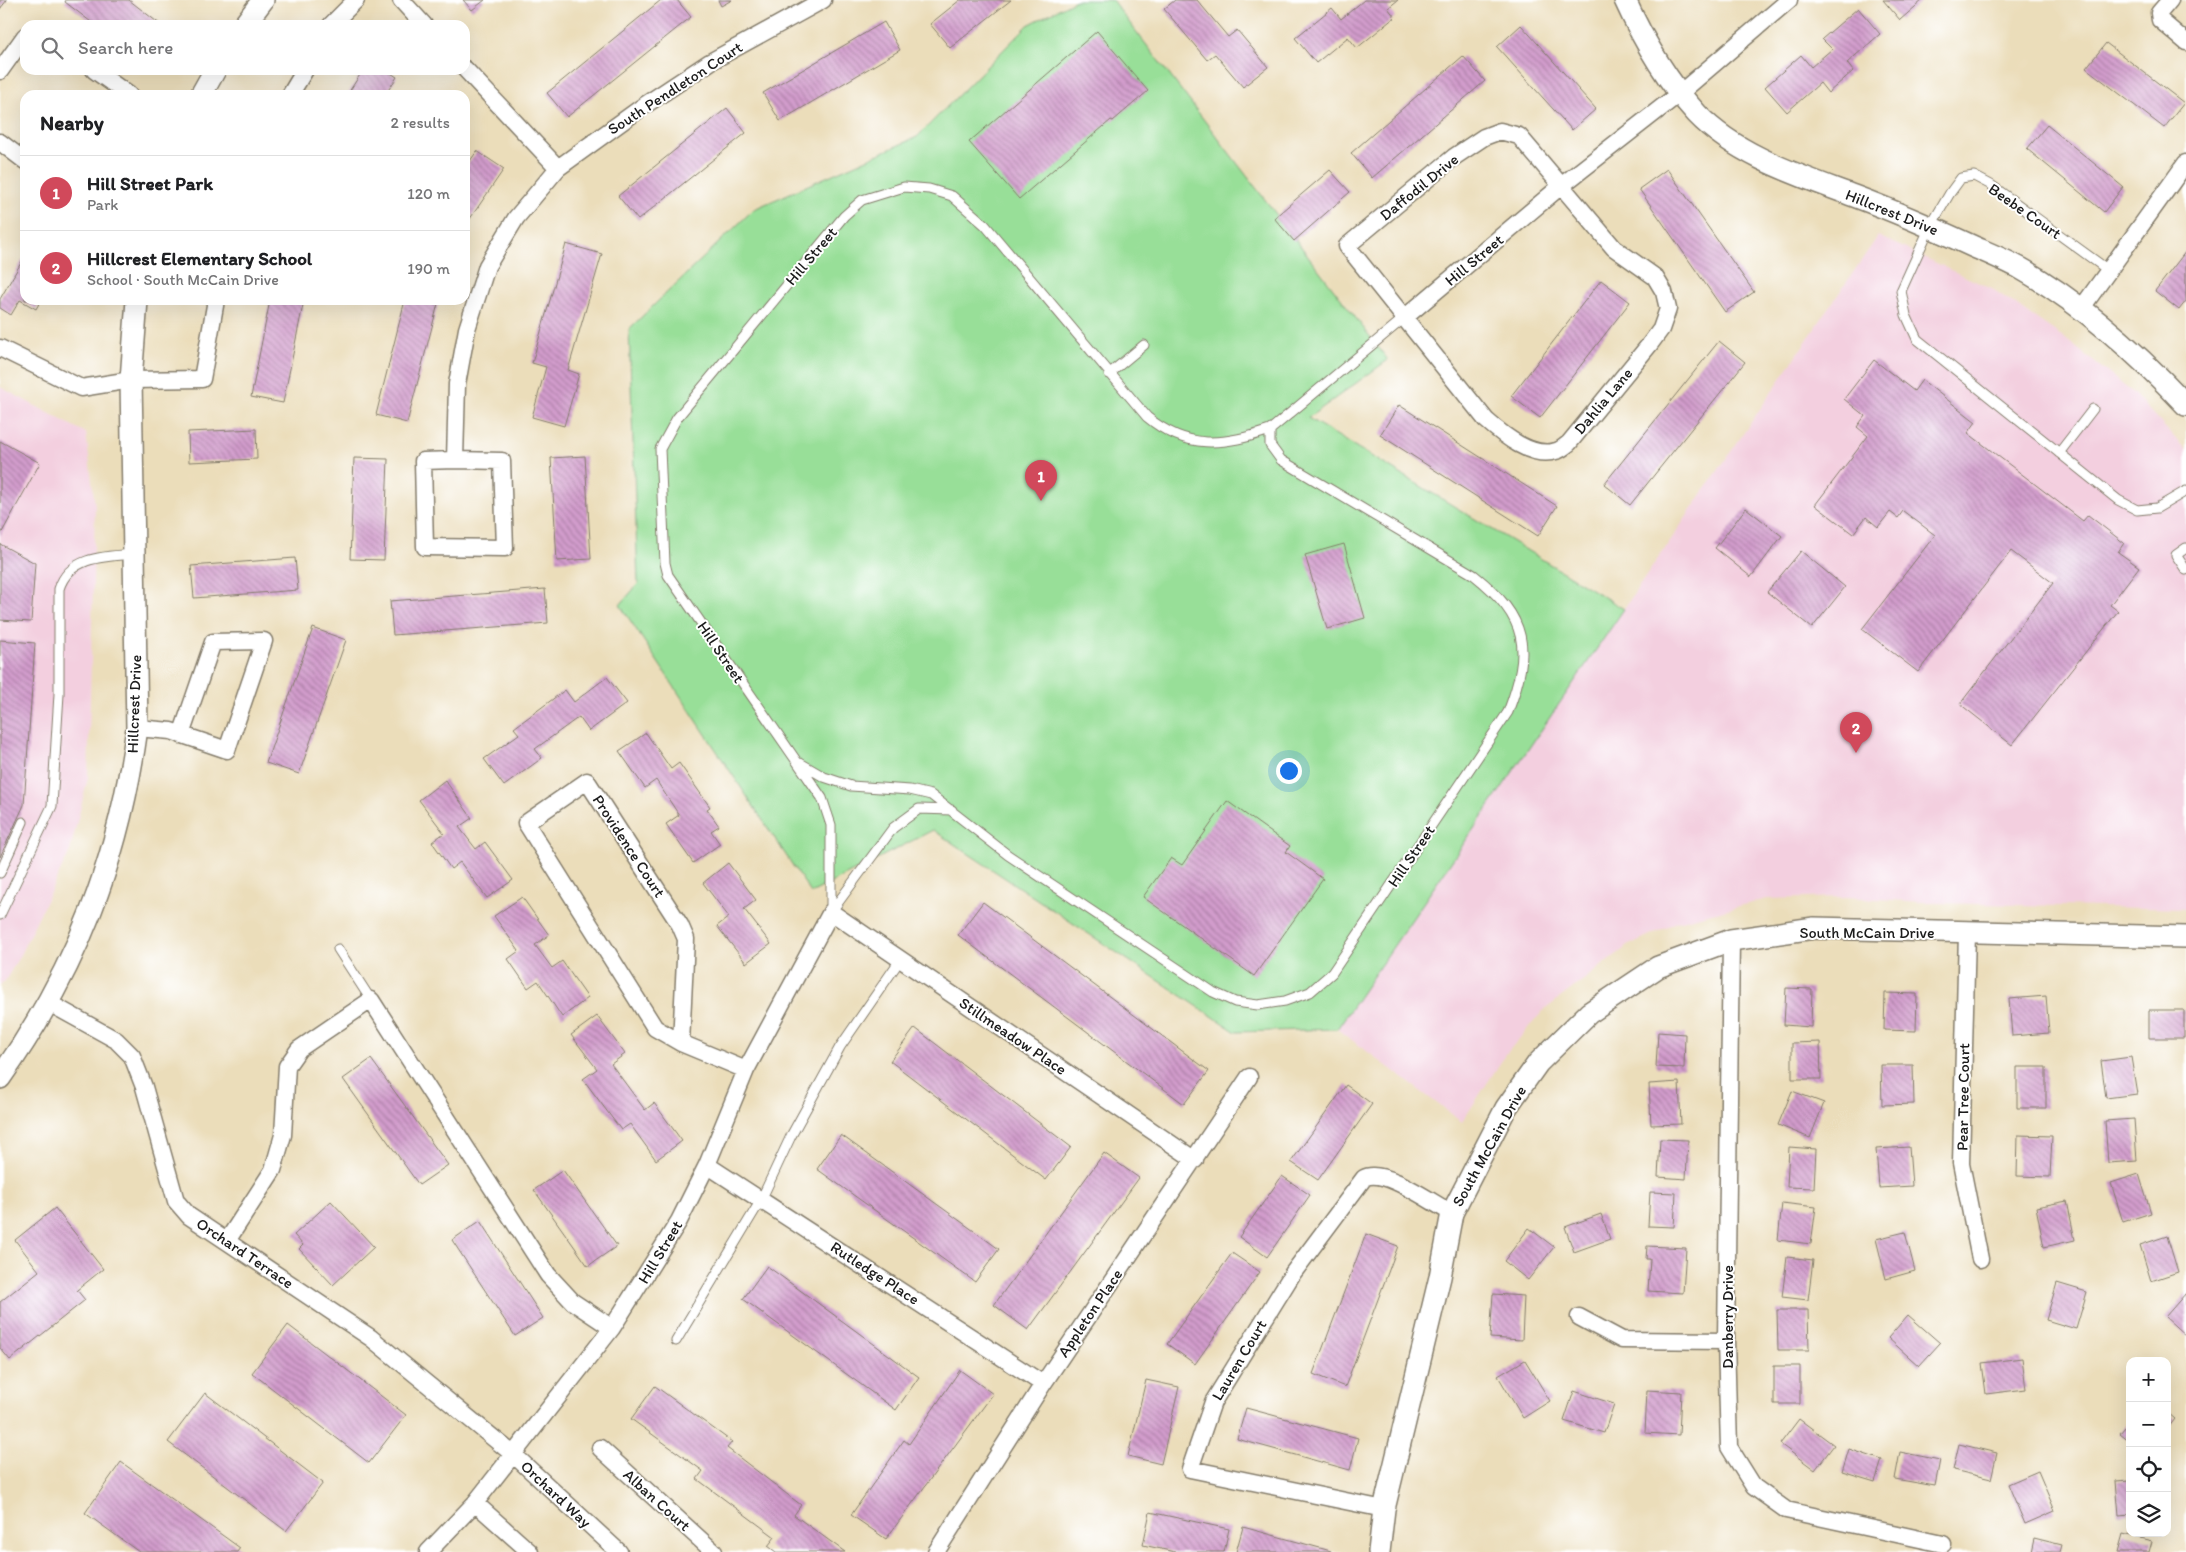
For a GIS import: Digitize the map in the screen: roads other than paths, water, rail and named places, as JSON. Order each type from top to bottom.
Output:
[{"type":"street","points":[[248,20],[263,0]]},
{"type":"street","points":[[336,20],[356,0]]},
{"type":"street","points":[[401,0],[419,20]]},
{"type":"street","name":"South Pendleton Court","points":[[455,460],[456,384],[467,328],[487,266],[516,218],[558,168],[645,105],[710,62],[823,0]]},
{"type":"street","name":"Hillcrest Drive","points":[[1625,0],[1655,60],[1698,116],[1750,153],[1784,170],[1930,227],[2020,268],[2081,309],[2165,383],[2186,405]]},
{"type":"street","name":"Hill Street","points":[[1403,319],[1561,186],[1680,93],[1789,0]]},
{"type":"street","points":[[2170,0],[2160,13],[2160,20],[2186,42]]},
{"type":"street","points":[[0,72],[20,43]]},
{"type":"street","points":[[470,74],[558,168]]},
{"type":"street","points":[[101,75],[122,90]]},
{"type":"street","points":[[204,90],[212,75]]},
{"type":"street","points":[[293,90],[302,75]]},
{"type":"street","name":"Daffodil Drive","points":[[1403,319],[1347,246],[1454,157],[1484,137],[1500,131],[1519,136],[1561,186]]},
{"type":"street","points":[[0,142],[20,157]]},
{"type":"street","points":[[2081,309],[2186,163]]},
{"type":"street","name":"Dahlia Lane","points":[[1403,319],[1486,420],[1503,435],[1522,446],[1545,453],[1558,451],[1569,443],[1650,344],[1661,329],[1668,309],[1664,292],[1656,277],[1614,248],[1561,186]]},
{"type":"street","name":"Hillcrest Drive","points":[[0,1078],[49,1003],[78,945],[120,824],[137,728],[131,380],[137,305]]},
{"type":"street","points":[[0,348],[81,388],[131,380],[202,379],[215,305]]},
{"type":"street","points":[[455,460],[502,461],[505,548],[425,547],[423,461],[455,460]]},
{"type":"street","points":[[137,728],[171,731],[181,735],[227,750],[264,641],[212,642],[181,735]]},
{"type":"street","name":"Providence Court","points":[[680,1043],[686,939],[680,925],[587,781],[526,823],[655,1028],[680,1043],[746,1070]]},
{"type":"street","name":"Hill Street","points":[[428,1552],[475,1503],[612,1328],[679,1221],[707,1165],[746,1070],[831,912]]},
{"type":"street","name":"Stillmeadow Place","points":[[831,912],[1195,1160]]},
{"type":"street","name":"South McCain Drive","points":[[1379,1552],[1384,1509],[1440,1278],[1452,1213],[1506,1108],[1538,1063],[1589,1013],[1658,967],[1731,940],[1814,928],[2186,937]]},
{"type":"street","name":"Pear Tree Court","points":[[1967,933],[1961,1163],[1980,1259]]},
{"type":"street","name":"Danberry Drive","points":[[1731,940],[1726,1341],[1730,1448],[1754,1487],[1786,1510],[1943,1544]]},
{"type":"street","points":[[227,1241],[273,1170],[283,1135],[287,1066],[299,1049],[371,1000],[548,1275],[573,1302],[612,1328]]},
{"type":"street","name":"Orchard Terrace","points":[[49,1003],[116,1040],[132,1056],[144,1087],[176,1201],[189,1216],[371,1338],[514,1455]]},
{"type":"street","name":"Appleton Place","points":[[936,1552],[1043,1384],[1249,1077]]},
{"type":"street","name":"Rutledge Place","points":[[707,1165],[1043,1384]]},
{"type":"street","name":"Lauren Court","points":[[1384,1509],[1190,1469],[1217,1394],[1293,1273],[1364,1178],[1370,1175],[1386,1177],[1452,1213]]},
{"type":"street","points":[[1579,1317],[1622,1340],[1726,1341]]},
{"type":"street","name":"Alban Court","points":[[600,1448],[714,1552]]},
{"type":"street","name":"Orchard Way","points":[[514,1455],[619,1552]]},
{"type":"street","points":[[475,1503],[530,1552]]},
{"type":"lane","name":"Beebe Court","points":[[2108,270],[1990,185],[1974,176],[1961,178],[1950,193],[1930,227],[1901,291],[1906,315],[1917,339],[2118,500],[2137,510],[2157,508],[2186,491]]},
{"type":"lane","name":"Hill Street","points":[[831,912],[831,825],[822,798],[668,575],[665,563],[660,449],[676,418],[844,216],[862,200],[904,187],[929,189],[952,196],[971,210],[1147,417],[1164,430],[1188,440],[1215,444],[1244,439],[1270,430],[1403,319]]},
{"type":"lane","points":[[1109,374],[1144,345]]},
{"type":"lane","points":[[2059,453],[2093,409]]},
{"type":"lane","name":"Hill Street","points":[[795,760],[824,777],[851,786],[910,790],[931,795],[1008,855],[1213,992],[1235,1002],[1258,1005],[1285,1001],[1310,992],[1332,973],[1508,712],[1520,675],[1523,658],[1520,632],[1509,608],[1495,592],[1474,575],[1282,460],[1270,445],[1270,430]]},
{"type":"lane","points":[[2186,548],[2176,555],[2186,570]]},
{"type":"lane","points":[[0,916],[52,806],[59,694],[59,589],[62,577],[71,568],[89,560],[135,554]]},
{"type":"lane","name":"Hill Street","points":[[831,912],[893,828],[919,809],[952,810]]},
{"type":"lane","points":[[0,873],[23,822]]},
{"type":"lane","points":[[338,949],[371,1000]]},
{"type":"lane","points":[[676,1341],[761,1200],[791,1136],[840,1047],[900,960]]},
{"type":"place","name":"Hill Street Park","points":[[1041,501]]},
{"type":"place","name":"Hillcrest Elementary School","points":[[1856,753]]}]
